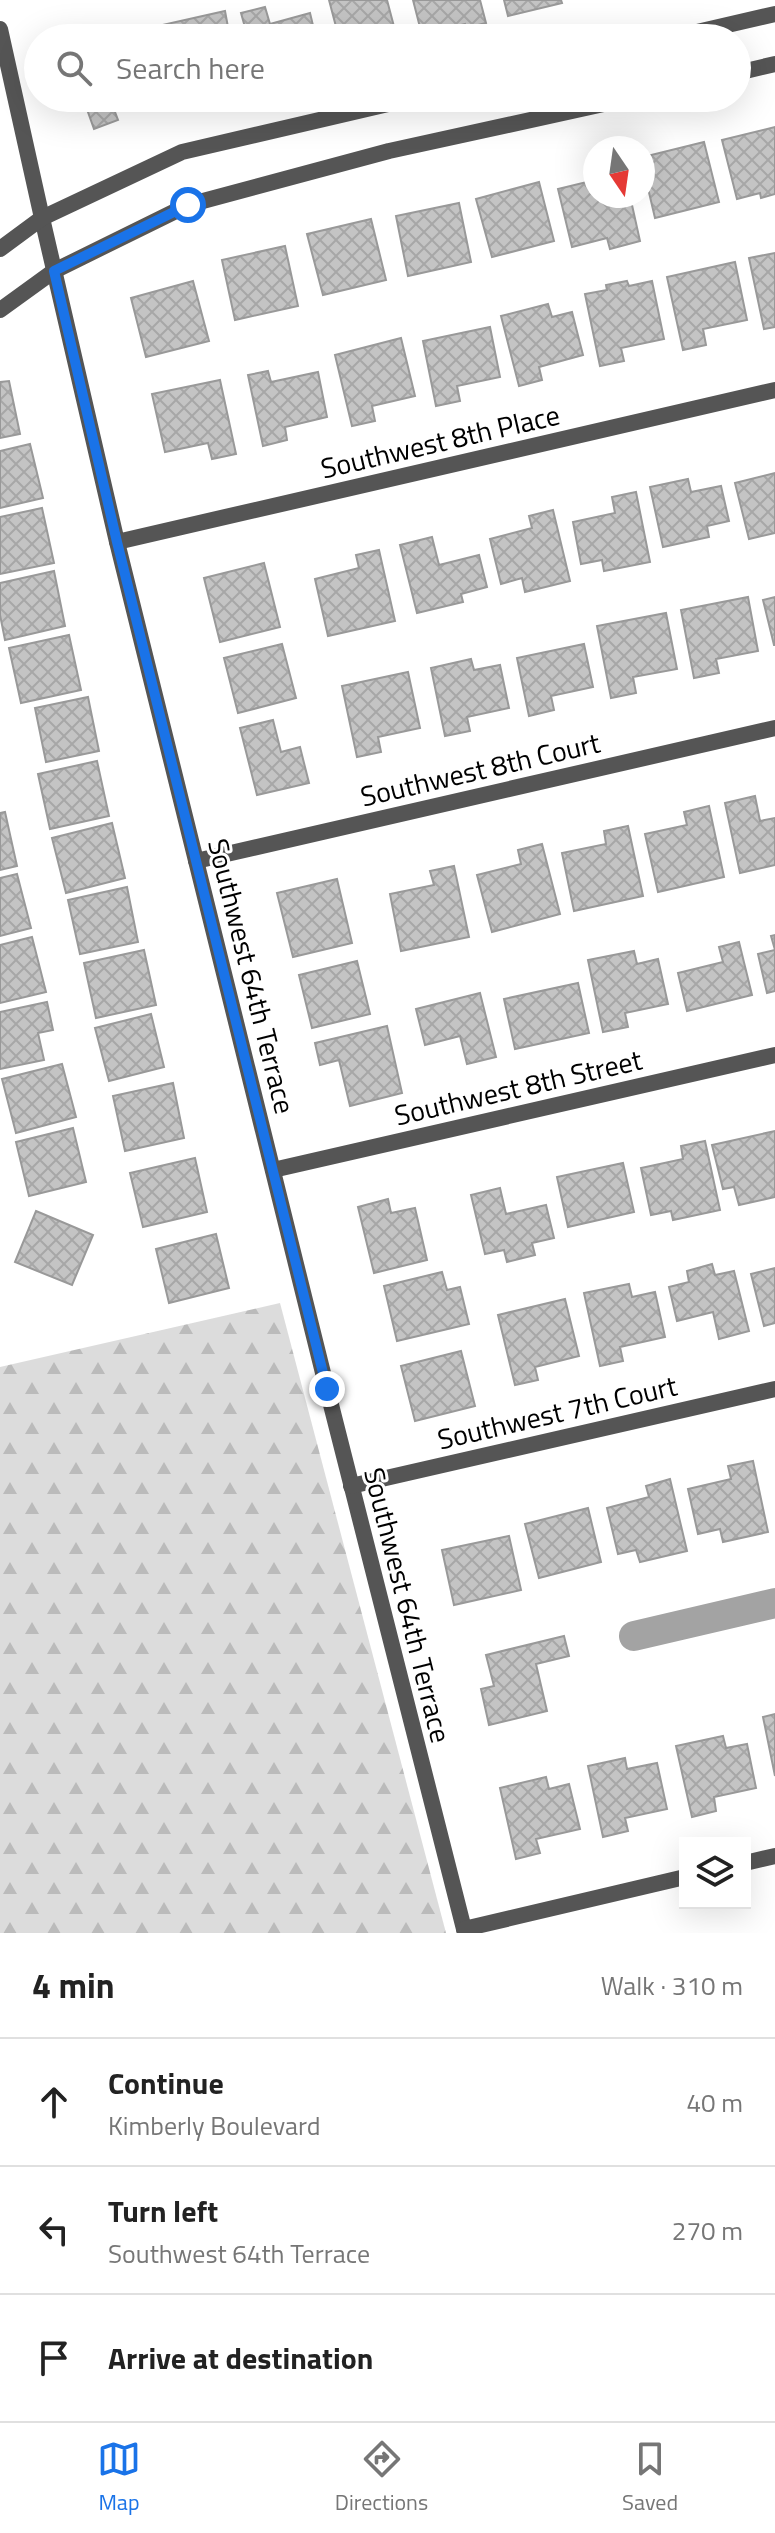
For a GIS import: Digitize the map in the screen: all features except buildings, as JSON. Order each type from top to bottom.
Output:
[{"type":"street","points":[[732,24],[775,14]]},
{"type":"street","name":"Southwest 64th Terrace","points":[[0,29],[117,542],[464,1931]]},
{"type":"street","points":[[751,70],[775,64]]},
{"type":"street","points":[[0,249],[42,218],[182,152],[354,112]]},
{"type":"street","points":[[0,310],[54,271],[188,205],[389,151],[560,112]]},
{"type":"street","name":"Southwest 8th Place","points":[[117,542],[775,390]]},
{"type":"street","name":"Southwest 8th Court","points":[[196,861],[775,728]]},
{"type":"street","name":"Southwest 8th Street","points":[[273,1170],[775,1055]]},
{"type":"street","name":"Southwest 7th Court","points":[[351,1486],[775,1389]]},
{"type":"street","points":[[751,1862],[775,1856]]},
{"type":"street","points":[[464,1931],[679,1878]]},
{"type":"green space","points":[[280,1303],[446,1933],[0,1933],[0,1367]]},
{"type":"waterway","points":[[634,1636],[775,1603]]},
{"type":"route","points":[[188,205],[54,271],[117,542],[327,1389]]}]
